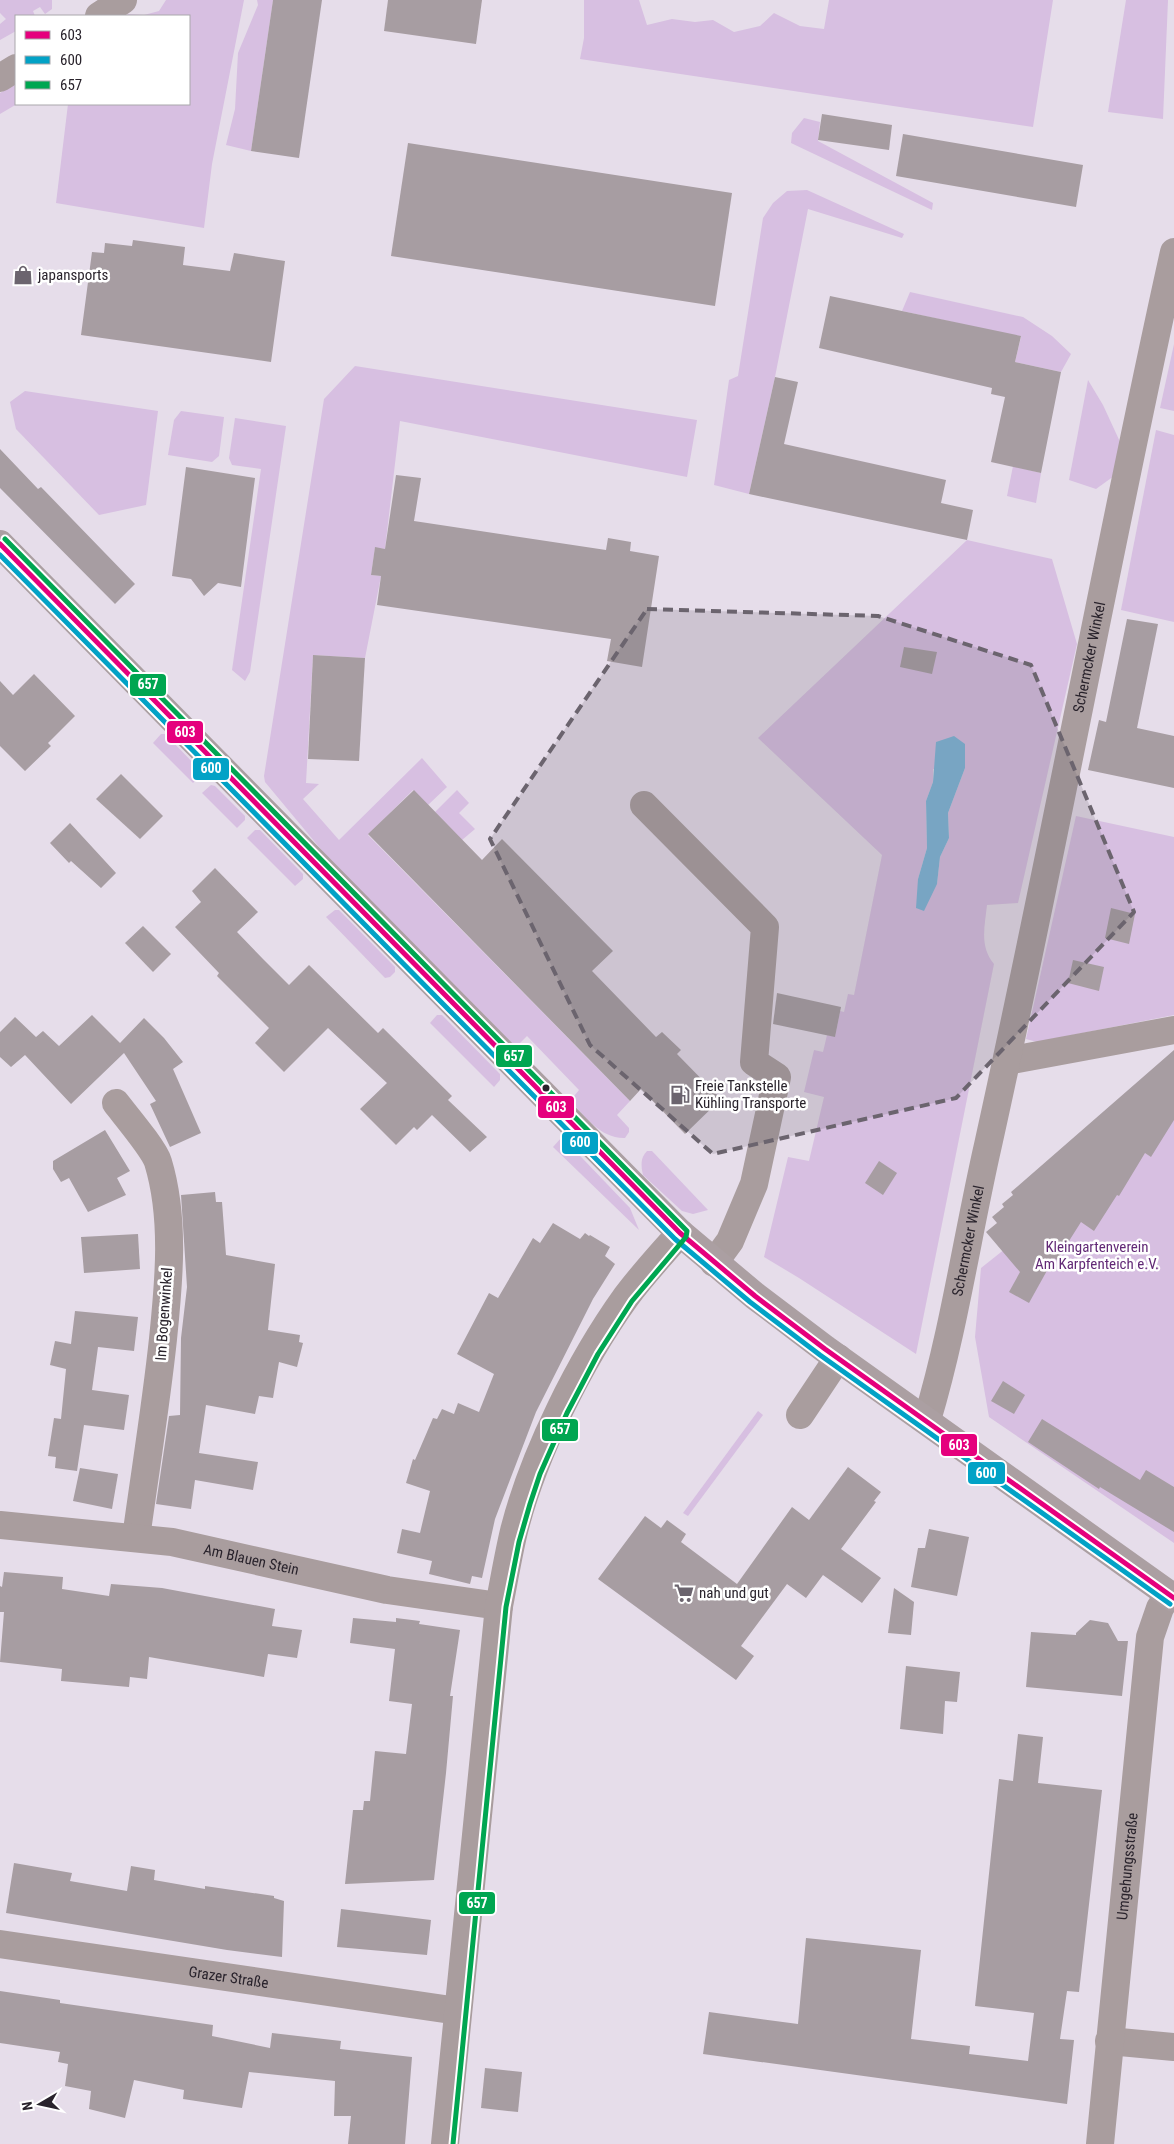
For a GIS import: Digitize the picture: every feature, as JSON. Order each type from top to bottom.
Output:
[{"type":"main road","points":[[0,544],[680,1233],[755,1296],[838,1358],[1172,1596]]},
{"type":"street","points":[[0,78],[15,69]]},
{"type":"street","name":"Schermcker Winkel","points":[[927,1420],[939,1380],[976,1198],[1007,1061],[1136,426],[1174,252]]},
{"type":"street","points":[[644,805],[765,927],[754,1062],[776,1076],[754,1184],[730,1241],[714,1263]]},
{"type":"street","points":[[1007,1061],[1174,1030]]},
{"type":"street","name":"Im Bogenwinkel","points":[[116,1103],[157,1159],[166,1197],[169,1238],[167,1302],[136,1538]]},
{"type":"street","points":[[445,2144],[499,1606],[514,1531],[539,1458],[572,1387],[597,1341],[627,1296],[680,1233]]},
{"type":"street","points":[[800,1415],[838,1358]]},
{"type":"street","name":"Am Blauen Stein","points":[[0,1525],[172,1542],[387,1590],[499,1606]]},
{"type":"street","name":"Umgehungsstraße","points":[[1100,2144],[1150,1637],[1160,1608],[1172,1596]]},
{"type":"street","name":"Grazer Straße","points":[[0,1944],[458,2011]]},
{"type":"street","points":[[1109,2041],[1174,2047]]},
{"type":"highlighted area","points":[[647,609],[878,616],[1031,665],[1134,912],[956,1098],[713,1154],[590,1045],[490,839]]},
{"type":"green space","points":[[0,0],[52,0],[52,9],[45,14],[40,7],[33,11],[35,15],[15,15],[15,32],[0,40],[0,24],[6,19],[0,13]]},
{"type":"green space","points":[[166,0],[244,0],[212,164],[204,228],[56,203],[68,105],[190,105],[190,15],[144,15],[159,11]]},
{"type":"green space","points":[[257,0],[273,0],[251,151],[226,145],[235,109],[238,53],[258,5]]},
{"type":"green space","points":[[584,0],[639,0],[647,25],[672,19],[695,22],[713,20],[734,32],[760,26],[774,13],[800,26],[824,29],[829,0],[1053,0],[1033,127],[580,59],[584,38]]},
{"type":"green space","points":[[1126,0],[1168,0],[1163,119],[1108,112]]},
{"type":"green space","points":[[15,84],[15,105],[0,114],[0,93]]},
{"type":"green space","points":[[804,118],[820,122],[818,141],[933,203],[932,210],[791,143],[792,133]]},
{"type":"green space","points":[[807,190],[904,234],[902,238],[808,209],[775,377],[749,494],[714,485],[729,380],[738,376],[763,218],[773,203],[787,191]]},
{"type":"green space","points":[[910,292],[1023,317],[1052,336],[1071,354],[1061,372],[1015,362],[1021,337],[902,311]]},
{"type":"green space","points":[[1174,344],[1174,411],[1160,408]]},
{"type":"green space","points":[[355,366],[697,420],[687,477],[400,421],[385,549],[375,548],[371,575],[381,576],[365,658],[313,655],[306,783],[319,784],[303,799],[339,840],[422,758],[447,787],[428,805],[413,790],[368,835],[630,1101],[617,1115],[629,1128],[625,1138],[608,1135],[594,1126],[570,1101],[579,1090],[527,1036],[516,1047],[324,853],[265,782],[264,776],[324,399]]},
{"type":"green space","points":[[1088,380],[1103,405],[1121,444],[1114,476],[1096,489],[1069,480]]},
{"type":"green space","points":[[25,391],[158,411],[146,505],[99,515],[16,429],[10,402]]},
{"type":"green space","points":[[181,411],[224,417],[219,456],[212,462],[168,455],[174,420]]},
{"type":"green space","points":[[235,418],[286,426],[250,672],[245,681],[232,670],[261,469],[232,465],[229,458]]},
{"type":"green space","points":[[1156,430],[1174,435],[1174,622],[1121,610]]},
{"type":"green space","points":[[1013,466],[1041,473],[1036,503],[1007,496]]},
{"type":"green space","points":[[967,540],[1052,559],[1077,644],[1018,903],[987,905],[984,936],[986,950],[994,964],[916,1354],[764,1257],[788,1157],[809,1161],[824,1097],[804,1092],[814,1050],[823,1052],[827,1035],[835,1036],[840,1011],[844,1012],[848,994],[854,995],[882,855],[758,738]],"holes":[[[965,768],[948,813],[949,838],[940,857],[937,884],[918,879],[927,848],[926,801],[933,782],[933,769]]]},
{"type":"green space","points":[[161,734],[165,734],[201,771],[201,775],[193,783],[153,743]]},
{"type":"green space","points":[[211,785],[215,786],[245,816],[245,820],[237,828],[202,793]]},
{"type":"green space","points":[[457,790],[469,803],[459,813],[475,829],[462,840],[435,812]]},
{"type":"green space","points":[[1076,816],[1174,837],[1174,1015],[1037,1042],[1026,1039]]},
{"type":"green space","points":[[255,830],[260,830],[303,874],[303,879],[295,886],[247,838]]},
{"type":"green space","points":[[335,910],[339,910],[395,967],[395,972],[390,977],[385,978],[326,917]]},
{"type":"green space","points":[[437,1015],[442,1015],[500,1074],[500,1080],[494,1087],[430,1023]]},
{"type":"green space","name":"Kleingartenverein Am Karpfenteich e.V.","points":[[1174,1086],[1174,1543],[989,1417],[975,1337],[981,1268],[1015,1241]]},
{"type":"green space","points":[[562,1137],[630,1208],[639,1230],[553,1147]]},
{"type":"green space","points":[[647,1151],[652,1151],[708,1210],[693,1214],[682,1211],[643,1175],[643,1156]]},
{"type":"green space","points":[[758,1411],[763,1415],[688,1516],[683,1513]]},
{"type":"water","points":[[954,736],[965,744],[965,768],[948,813],[949,838],[940,857],[937,884],[924,911],[916,908],[918,879],[927,848],[926,801],[933,782],[936,742]]},
{"type":"building","points":[[273,0],[322,0],[299,158],[251,151]]},
{"type":"building","points":[[388,0],[482,0],[476,44],[384,31]]},
{"type":"building","points":[[822,114],[892,125],[889,150],[818,140]]},
{"type":"building","points":[[903,134],[1083,165],[1076,207],[896,176]]},
{"type":"building","points":[[408,143],[732,193],[715,306],[391,256]]},
{"type":"building","points":[[133,240],[185,247],[183,265],[230,271],[234,253],[285,261],[271,362],[81,335],[92,252],[104,253],[105,243],[132,246]]},
{"type":"building","points":[[830,296],[1021,336],[1015,362],[1061,372],[1041,473],[991,462],[1005,397],[991,394],[992,388],[819,348]]},
{"type":"building","points":[[775,377],[798,382],[784,444],[946,480],[941,503],[973,510],[967,540],[749,494]]},
{"type":"building","points":[[0,449],[38,489],[41,487],[135,584],[115,604],[0,488]]},
{"type":"building","points":[[186,467],[255,478],[241,587],[218,583],[204,596],[191,579],[172,576]]},
{"type":"building","points":[[396,475],[421,478],[414,521],[606,550],[608,538],[631,542],[630,551],[659,556],[642,667],[607,661],[611,639],[377,605],[381,576],[371,575],[375,547],[385,549]]},
{"type":"building","points":[[1127,619],[1158,624],[1137,728],[1174,736],[1174,788],[1088,770],[1099,720],[1106,722]]},
{"type":"building","points":[[904,647],[937,652],[932,674],[900,667]]},
{"type":"building","points":[[313,655],[365,658],[359,761],[308,759]]},
{"type":"building","points":[[34,674],[75,716],[48,743],[51,746],[25,771],[0,746],[0,681],[13,695]]},
{"type":"building","points":[[121,774],[163,816],[140,839],[96,799]]},
{"type":"building","points":[[414,790],[482,860],[502,839],[613,951],[592,971],[656,1037],[662,1032],[681,1050],[677,1054],[721,1099],[685,1134],[641,1089],[630,1101],[368,834]]},
{"type":"building","points":[[70,823],[116,873],[101,888],[71,861],[69,863],[50,843]]},
{"type":"building","points":[[215,868],[258,912],[237,932],[289,985],[309,965],[378,1033],[383,1028],[452,1096],[448,1100],[487,1137],[470,1152],[432,1115],[417,1130],[414,1127],[396,1145],[360,1109],[387,1083],[328,1028],[284,1072],[255,1043],[269,1028],[217,976],[219,973],[175,927],[201,902],[192,891]]},
{"type":"building","points":[[1111,908],[1135,914],[1129,944],[1105,938]]},
{"type":"building","points":[[143,926],[171,954],[153,972],[125,943]]},
{"type":"building","points":[[1073,960],[1104,967],[1099,991],[1068,983]]},
{"type":"building","points":[[777,993],[841,1007],[835,1037],[773,1024]]},
{"type":"building","points":[[92,1015],[120,1043],[144,1018],[164,1038],[183,1062],[173,1069],[201,1133],[170,1147],[150,1104],[156,1101],[124,1053],[71,1104],[25,1055],[11,1067],[0,1057],[0,1032],[15,1017],[36,1037],[43,1031],[59,1046]]},
{"type":"building","points":[[1174,1050],[1174,1120],[1151,1157],[1145,1153],[1119,1196],[1117,1195],[1094,1231],[1081,1222],[1057,1260],[1054,1258],[1029,1303],[1009,1292],[1020,1272],[986,1232],[997,1223],[992,1217],[1004,1207],[1002,1204],[1013,1195],[1011,1192]]},
{"type":"building","points":[[105,1130],[130,1171],[117,1178],[126,1195],[88,1212],[69,1178],[61,1182],[53,1169],[53,1161]]},
{"type":"building","points":[[879,1161],[897,1173],[883,1195],[865,1183]]},
{"type":"building","points":[[215,1192],[216,1202],[222,1202],[226,1255],[275,1264],[268,1330],[300,1335],[299,1342],[303,1343],[297,1367],[279,1362],[273,1398],[259,1396],[255,1414],[206,1405],[199,1453],[258,1462],[253,1490],[195,1480],[191,1509],[156,1504],[169,1416],[180,1415],[181,1338],[187,1287],[181,1195]]},
{"type":"building","points":[[553,1223],[580,1239],[585,1233],[610,1247],[605,1256],[615,1264],[593,1299],[536,1412],[495,1519],[482,1578],[472,1576],[470,1584],[429,1574],[432,1561],[397,1553],[402,1529],[420,1533],[430,1491],[406,1483],[413,1459],[415,1460],[433,1418],[437,1419],[442,1409],[454,1414],[458,1403],[479,1412],[494,1374],[457,1354],[489,1293],[498,1298],[533,1238],[540,1243]]},
{"type":"building","points":[[138,1234],[140,1269],[84,1273],[81,1237]]},
{"type":"building","points":[[75,1311],[138,1317],[134,1351],[98,1347],[92,1390],[129,1395],[124,1430],[84,1425],[77,1471],[55,1468],[56,1457],[48,1456],[54,1418],[61,1419],[66,1369],[50,1365],[55,1341],[71,1344]]},
{"type":"building","points":[[1003,1381],[1025,1395],[1014,1414],[991,1401]]},
{"type":"building","points":[[1042,1419],[1140,1480],[1146,1470],[1174,1487],[1174,1532],[1100,1487],[1099,1489],[1028,1442]]},
{"type":"building","points":[[848,1467],[881,1492],[874,1501],[876,1502],[841,1549],[881,1578],[862,1603],[823,1575],[806,1598],[787,1584],[741,1646],[754,1656],[736,1680],[598,1579],[645,1516],[661,1528],[667,1520],[686,1534],[681,1542],[737,1584],[792,1507],[809,1520]]},
{"type":"building","points":[[80,1468],[118,1474],[112,1509],[73,1501]]},
{"type":"building","points":[[929,1529],[969,1537],[957,1596],[911,1587],[918,1548],[925,1548]]},
{"type":"building","points":[[4,1572],[63,1577],[62,1589],[109,1596],[111,1584],[162,1588],[275,1609],[272,1626],[302,1630],[297,1658],[268,1654],[264,1677],[149,1657],[147,1679],[130,1677],[129,1687],[61,1681],[62,1669],[0,1662],[4,1612],[0,1612],[0,1586],[2,1587]]},
{"type":"building","points":[[894,1588],[914,1602],[911,1635],[888,1633]]},
{"type":"building","points":[[353,1618],[396,1622],[396,1618],[420,1621],[419,1624],[460,1630],[450,1696],[453,1696],[434,1880],[345,1884],[353,1810],[363,1810],[364,1801],[370,1801],[375,1751],[406,1754],[412,1704],[389,1701],[395,1649],[350,1643]]},
{"type":"building","points":[[1090,1620],[1108,1623],[1118,1641],[1128,1641],[1122,1696],[1026,1687],[1031,1632],[1076,1635]]},
{"type":"building","points":[[906,1666],[960,1672],[957,1702],[945,1701],[943,1734],[900,1729]]},
{"type":"building","points":[[1018,1734],[1043,1737],[1038,1783],[1102,1790],[1079,1992],[1067,1991],[1060,2039],[1074,2040],[1067,2104],[703,2054],[709,2012],[798,2024],[806,1938],[921,1950],[911,2039],[970,2046],[969,2054],[1028,2061],[1034,2013],[975,2006],[999,1779],[1013,1781]]},
{"type":"building","points":[[14,1863],[72,1873],[70,1881],[127,1891],[131,1866],[155,1870],[154,1880],[205,1889],[205,1886],[274,1896],[274,1898],[284,1901],[282,1957],[227,1950],[6,1913]]},
{"type":"building","points":[[341,1909],[431,1920],[427,1955],[337,1947]]},
{"type":"building","points":[[0,1991],[60,2000],[60,2003],[213,2025],[212,2036],[270,2048],[272,2033],[341,2041],[340,2049],[412,2057],[405,2144],[348,2144],[351,2116],[334,2116],[335,2081],[249,2072],[242,2108],[183,2099],[184,2090],[134,2080],[125,2118],[89,2109],[91,2091],[65,2086],[68,2064],[58,2062],[60,2052],[0,2043]]},
{"type":"building","points":[[485,2068],[522,2072],[518,2112],[481,2108]]},
{"type":"transit line","name":"657","points":[[5,539],[687,1231],[686,1237],[632,1301],[598,1354],[567,1413],[540,1474],[519,1542],[506,1607],[453,2144]]},
{"type":"transit line","name":"603","points":[[0,544],[680,1233],[755,1296],[825,1349],[1174,1598]]},
{"type":"transit line","name":"600","points":[[0,555],[675,1239],[750,1302],[820,1355],[1170,1604]]},
{"type":"place","name":"japansports","points":[[23,275]]},
{"type":"place","name":"Freie Tankstelle Kühling Transporte","points":[[680,1095]]},
{"type":"place","name":"nah und gut","points":[[684,1593]]}]
